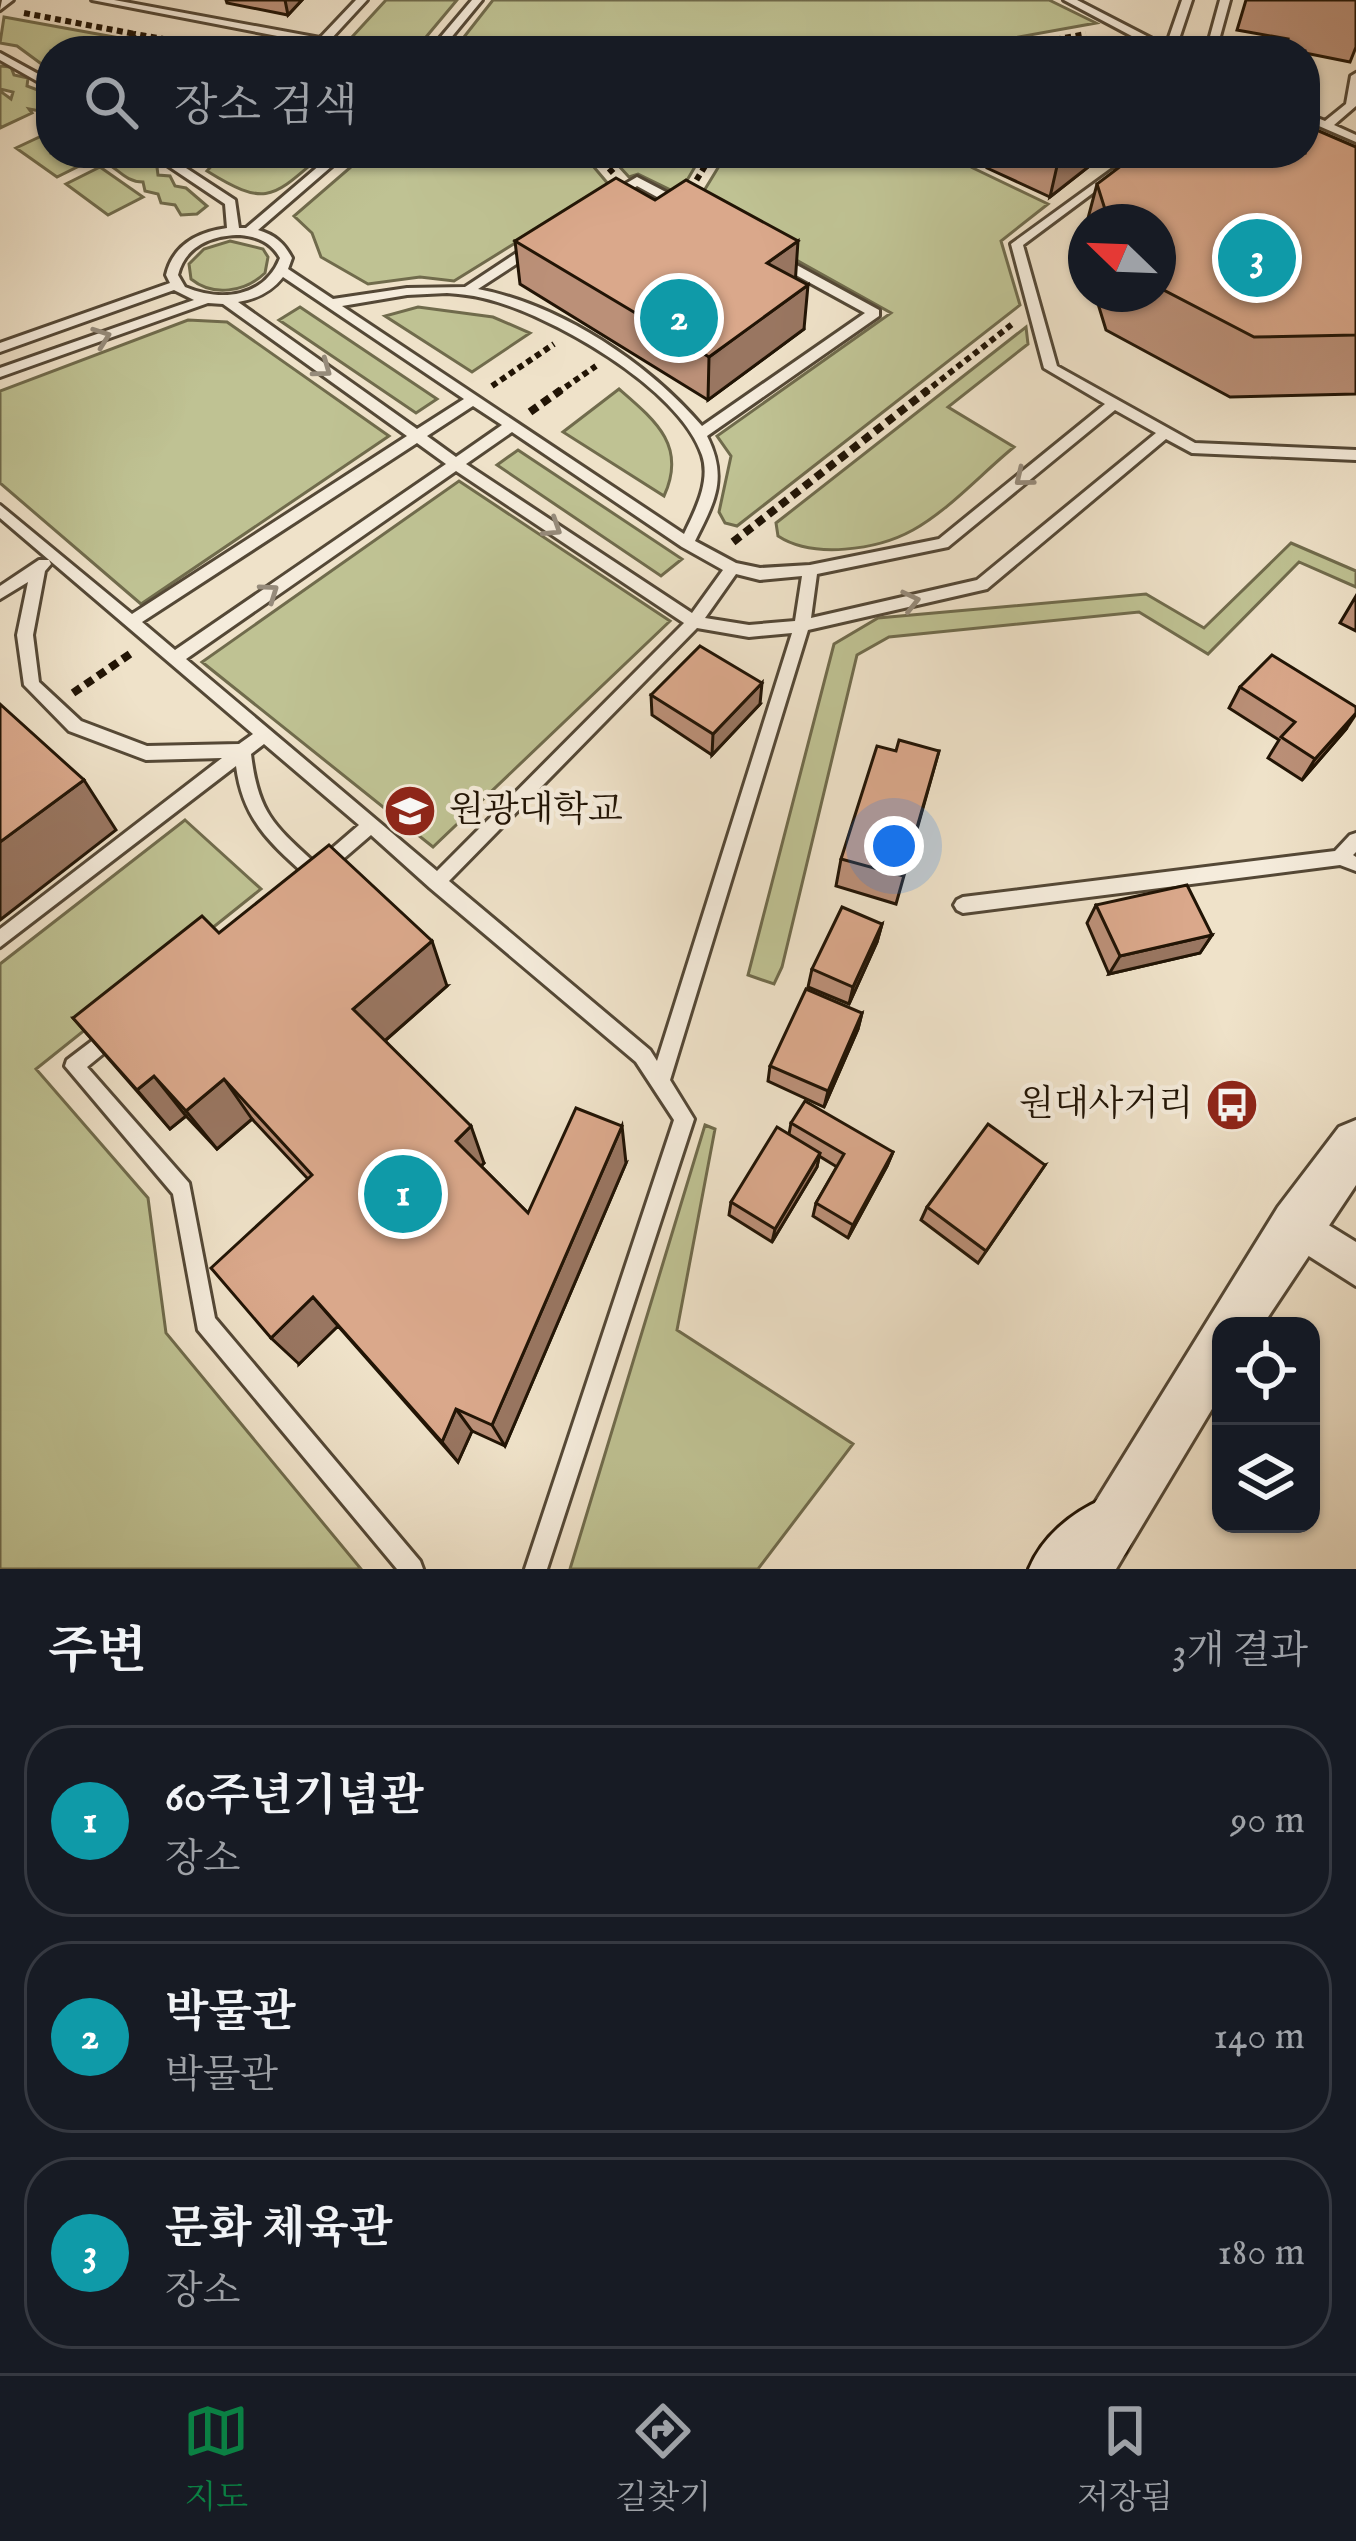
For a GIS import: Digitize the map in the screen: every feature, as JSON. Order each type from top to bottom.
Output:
[{"type":"street","points":[[1238,1317],[1296,1225],[1356,1144]]},
{"type":"street","points":[[1296,1225],[1356,1266]]},
{"type":"street","points":[[1085,1559],[1212,1358]]},
{"type":"lane","points":[[0,7],[8,0]]},
{"type":"lane","points":[[98,0],[296,36]]},
{"type":"lane","points":[[328,36],[362,0]]},
{"type":"lane","points":[[447,36],[477,0]]},
{"type":"lane","points":[[1069,0],[1139,36]]},
{"type":"lane","points":[[1174,36],[1187,0]]},
{"type":"lane","points":[[1215,36],[1225,0]]},
{"type":"lane","points":[[0,56],[36,77]]},
{"type":"lane","points":[[1326,126],[1351,105],[1356,76]]},
{"type":"lane","points":[[1320,123],[1356,139]]},
{"type":"lane","points":[[178,168],[231,202],[233,231]]},
{"type":"lane","points":[[249,232],[324,168]]},
{"type":"lane","points":[[1120,168],[1017,244],[1052,368],[1192,448],[1356,455]]},
{"type":"lane","points":[[590,211],[637,181],[700,216]]},
{"type":"lane","points":[[0,373],[205,300],[228,301],[259,292],[282,271],[286,258],[272,238],[233,231],[187,246],[171,268],[176,286]]},
{"type":"lane","points":[[465,292],[554,234]]},
{"type":"lane","points":[[700,434],[874,313],[758,248]]},
{"type":"lane","points":[[282,271],[687,543],[732,568],[760,574],[810,570],[943,543],[1114,404]]},
{"type":"lane","points":[[0,348],[176,286],[205,300]]},
{"type":"lane","points":[[329,304],[404,292],[485,294],[572,331],[610,355],[693,422],[712,459],[705,504],[687,543]]},
{"type":"lane","points":[[228,301],[455,464],[694,622],[749,631],[802,626],[982,585],[1165,433]]},
{"type":"lane","points":[[131,622],[471,401]]},
{"type":"lane","points":[[174,659],[509,427]]},
{"type":"lane","points":[[0,509],[643,1056],[685,1119],[536,1569]]},
{"type":"lane","points":[[0,593],[55,558]]},
{"type":"lane","points":[[38,568],[25,635],[32,685],[75,726],[146,753],[242,752]]},
{"type":"lane","points":[[436,883],[694,622],[732,568]]},
{"type":"lane","points":[[660,1081],[802,626],[810,570]]},
{"type":"lane","points":[[0,939],[262,736]]},
{"type":"lane","points":[[242,752],[246,789],[257,820],[315,873]]},
{"type":"lane","points":[[296,887],[369,826]]},
{"type":"lane","points":[[963,905],[1348,861],[1356,840]]},
{"type":"lane","points":[[130,1021],[74,1066],[182,1190],[205,1323],[412,1569]]},
{"type":"path","points":[[22,13],[145,36]]},
{"type":"path","points":[[1078,36],[1123,28]]},
{"type":"path","points":[[681,206],[704,168]]},
{"type":"path","points":[[713,557],[1034,307]]},
{"type":"path","points":[[471,401],[572,331]]},
{"type":"path","points":[[509,427],[610,355]]},
{"type":"path","points":[[54,706],[152,640]]},
{"type":"green space","points":[[386,0],[457,0],[427,36],[353,36]]},
{"type":"green space","points":[[493,0],[1049,0],[1096,23],[1024,36],[465,36]]},
{"type":"green space","points":[[4,17],[108,36],[36,36],[36,60],[17,46],[0,43]]},
{"type":"green space","points":[[0,66],[11,67],[14,75],[28,78],[27,86],[36,89],[36,110],[29,109],[32,113],[0,128],[0,91],[11,99],[13,92],[0,89]]},
{"type":"green space","points":[[36,139],[36,162],[16,148]]},
{"type":"green space","points":[[44,168],[75,168],[57,177]]},
{"type":"green space","points":[[101,168],[143,197],[108,215],[66,184]]},
{"type":"green space","points":[[114,168],[157,168],[158,175],[170,176],[175,186],[186,188],[207,206],[197,214],[181,215],[175,205],[161,203],[158,194],[145,191],[143,182]]},
{"type":"green space","points":[[307,168],[281,188],[257,194],[207,171]]},
{"type":"green space","points":[[350,168],[595,168],[609,185],[454,281],[420,277],[368,284],[321,257],[312,233],[294,216]]},
{"type":"green space","points":[[621,168],[694,168],[679,194],[638,174],[629,177]]},
{"type":"green space","points":[[718,168],[973,168],[1048,204],[1001,241],[1020,305],[737,526],[725,523],[719,512],[731,456],[717,436],[891,313],[696,204]]},
{"type":"green space","points":[[230,241],[263,249],[268,257],[265,273],[229,290],[209,288],[191,279],[189,264],[204,249]]},
{"type":"green space","points":[[300,307],[437,399],[416,413],[279,320]]},
{"type":"green space","points":[[418,307],[493,317],[530,333],[472,372],[385,316]]},
{"type":"green space","points":[[188,320],[227,322],[389,436],[141,604],[0,483],[0,391]]},
{"type":"green space","points":[[1026,327],[1028,344],[948,407],[1014,447],[952,502],[913,530],[864,547],[809,548],[778,536],[776,523]]},
{"type":"green space","points":[[619,389],[656,424],[670,449],[672,463],[664,496],[563,432]]},
{"type":"green space","points":[[518,450],[682,559],[661,576],[497,465]]},
{"type":"green space","points":[[459,481],[670,621],[433,847],[202,662]]},
{"type":"green space","points":[[1291,543],[1356,571],[1356,587],[1299,562],[1208,654],[1139,612],[889,637],[857,655],[782,967],[774,984],[748,975],[834,644],[878,618],[1146,594],[1204,628]]},
{"type":"green space","points":[[185,820],[261,889],[36,1069],[148,1198],[166,1333],[361,1569],[0,1569],[0,964]]},
{"type":"green space","points":[[705,1125],[715,1129],[677,1330],[853,1444],[758,1569],[570,1569]]},
{"type":"building","points":[[1320,131],[1356,147],[1356,335],[1254,337],[1176,296],[1176,204],[1103,204],[1097,184],[1118,168],[1320,168]]},
{"type":"building","points":[[616,178],[655,200],[686,180],[798,241],[767,263],[808,285],[709,357],[515,241]]},
{"type":"building","points":[[700,646],[762,683],[713,734],[651,695]]},
{"type":"building","points":[[1272,655],[1356,707],[1356,713],[1315,759],[1281,737],[1295,722],[1240,687]]},
{"type":"building","points":[[0,704],[84,780],[0,842]]},
{"type":"building","points":[[899,740],[939,751],[903,876],[841,859],[877,746],[896,751]]},
{"type":"building","points":[[329,845],[432,941],[353,1009],[471,1126],[456,1141],[528,1213],[576,1108],[622,1126],[492,1425],[456,1409],[442,1442],[313,1297],[271,1338],[211,1268],[312,1175],[224,1079],[186,1111],[154,1076],[137,1090],[73,1018],[202,916],[219,933]]},
{"type":"building","points":[[1187,885],[1212,935],[1120,956],[1096,905]]},
{"type":"building","points":[[842,907],[882,924],[853,987],[812,969]]},
{"type":"building","points":[[806,989],[862,1013],[828,1091],[770,1066]]},
{"type":"building","points":[[805,1101],[893,1152],[853,1225],[816,1203],[844,1154],[791,1123]]},
{"type":"building","points":[[988,1124],[1045,1165],[986,1251],[927,1207]]},
{"type":"building","points":[[777,1127],[820,1153],[775,1229],[731,1202]]},
{"type":"place","name":"문화 체육관","points":[[1257,258]]},
{"type":"place","name":"박물관","points":[[679,318]]},
{"type":"place","name":"원광대학교","points":[[410,811]]},
{"type":"place","name":"원대사거리","points":[[1232,1105]]},
{"type":"place","name":"60주년기념관","points":[[403,1194]]}]
